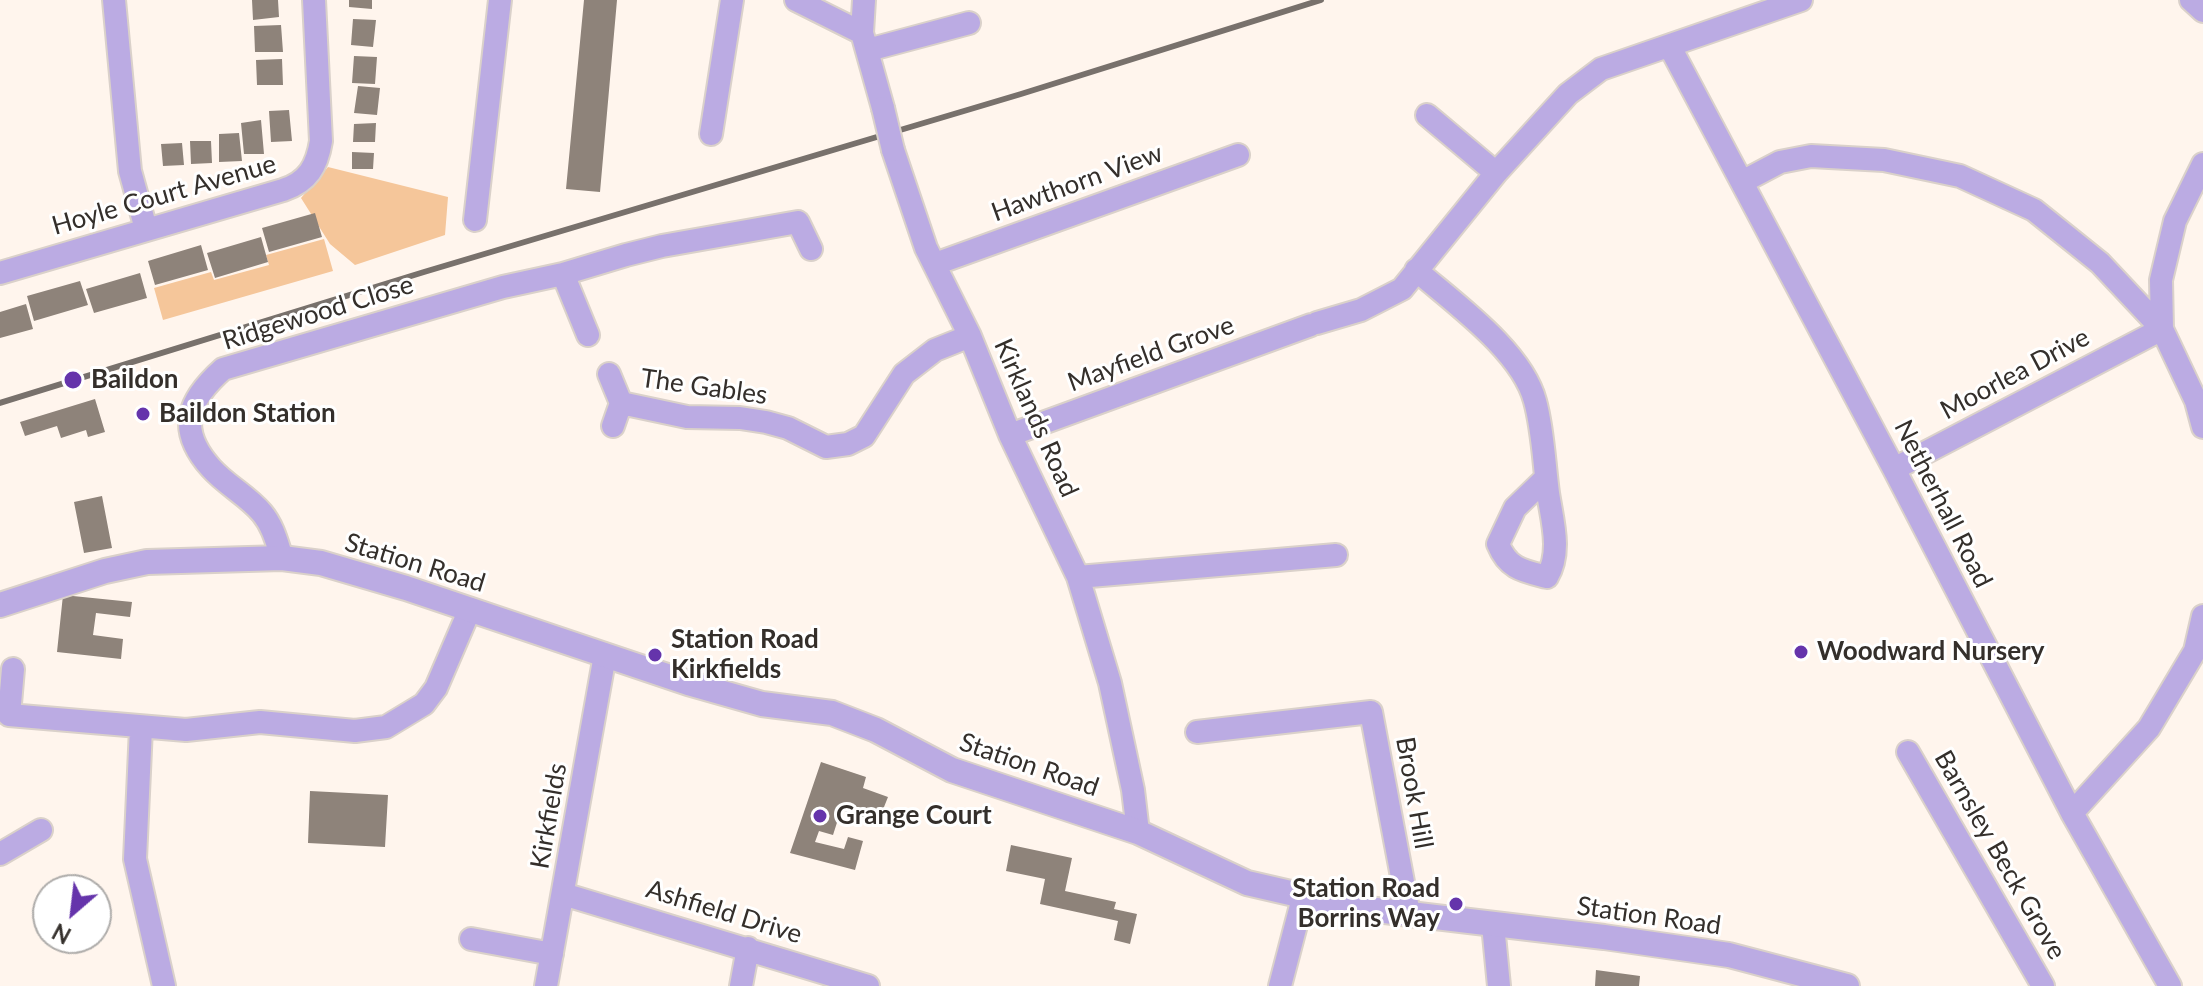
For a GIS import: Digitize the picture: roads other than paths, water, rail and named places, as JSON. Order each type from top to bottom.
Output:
[{"type":"street","points":[[114,0],[130,171],[146,229]]},
{"type":"street","name":"Hoyle Court Avenue","points":[[0,273],[293,187],[312,171],[317,163],[321,141],[314,0]]},
{"type":"street","points":[[475,220],[500,0]]},
{"type":"street","points":[[711,134],[732,0]]},
{"type":"street","points":[[796,0],[865,42],[969,23]]},
{"type":"street","name":"Kirklands Road","points":[[864,0],[865,42],[893,150],[926,248],[970,336],[1010,435],[1078,577],[1110,683],[1133,790],[1138,832]]},
{"type":"street","name":"Mayfield Grove","points":[[1010,435],[1314,324],[1361,310],[1402,289],[1496,173],[1568,94],[1601,69],[1801,0]]},
{"type":"street","points":[[2191,0],[2203,11]]},
{"type":"street","name":"Netherhall Road","points":[[1670,47],[2072,813],[2170,986]]},
{"type":"street","points":[[1427,115],[1496,173]]},
{"type":"street","name":"Hawthorn View","points":[[935,264],[1238,154]]},
{"type":"street","points":[[1742,182],[1780,162],[1811,156],[1884,160],[1960,176],[2034,210],[2100,263],[2162,329],[2196,401],[2203,427]]},
{"type":"street","points":[[2162,329],[2161,280],[2175,221],[2203,164]]},
{"type":"street","name":"Ridgewood Close","points":[[282,558],[275,534],[262,513],[211,468],[196,447],[189,420],[194,403],[203,386],[223,369],[503,287],[662,246],[798,222],[811,249]]},
{"type":"street","points":[[1416,270],[1508,352],[1523,372],[1535,400],[1546,478],[1555,546],[1553,582],[1523,571],[1504,559],[1498,544],[1515,508],[1546,478]]},
{"type":"street","points":[[563,274],[588,335]]},
{"type":"street","name":"Moorlea Drive","points":[[1894,469],[2162,329]]},
{"type":"street","name":"The Gables","points":[[621,403],[687,417],[766,422],[788,428],[826,447],[848,444],[864,436],[904,374],[935,350],[970,336]]},
{"type":"street","name":"The Gables","points":[[609,374],[621,403],[613,426]]},
{"type":"street","points":[[1078,577],[1336,555]]},
{"type":"street","name":"Station Road","points":[[0,605],[105,571],[147,562],[282,558],[334,567],[470,609],[688,683],[762,704],[832,713],[876,730],[952,770],[1138,832],[1247,883],[1303,898],[1409,914],[1729,955],[1847,986]]},
{"type":"street","points":[[13,669],[9,715],[186,730],[260,722],[355,731],[386,727],[424,704],[436,688],[470,609]]},
{"type":"street","points":[[2072,813],[2149,728],[2195,651],[2203,616]]},
{"type":"street","name":"Kirkfields","points":[[546,986],[605,655]]},
{"type":"street","name":"Brook Hill","points":[[1197,732],[1371,712],[1409,914]]},
{"type":"street","points":[[141,728],[135,859],[164,986]]},
{"type":"street","name":"Barnsley Beck Grove","points":[[1908,752],[2043,986]]},
{"type":"street","points":[[0,854],[41,830]]},
{"type":"street","name":"Ashfield Drive","points":[[563,894],[868,986]]},
{"type":"street","points":[[1280,986],[1303,898]]},
{"type":"street","points":[[1493,925],[1499,986]]},
{"type":"street","points":[[471,939],[552,954]]},
{"type":"street","points":[[741,986],[748,948]]},
{"type":"railway","points":[[0,403],[1321,0]]},
{"type":"place","name":"Baildon","points":[[73,380]]},
{"type":"place","name":"Baildon Station","points":[[143,414]]},
{"type":"place","name":"Woodward Nursery","points":[[1801,652]]},
{"type":"place","name":"Station Road Kirkfields","points":[[655,655]]},
{"type":"place","name":"Grange Court","points":[[820,816]]},
{"type":"place","name":"Station Road Borrins Way","points":[[1456,904]]}]
